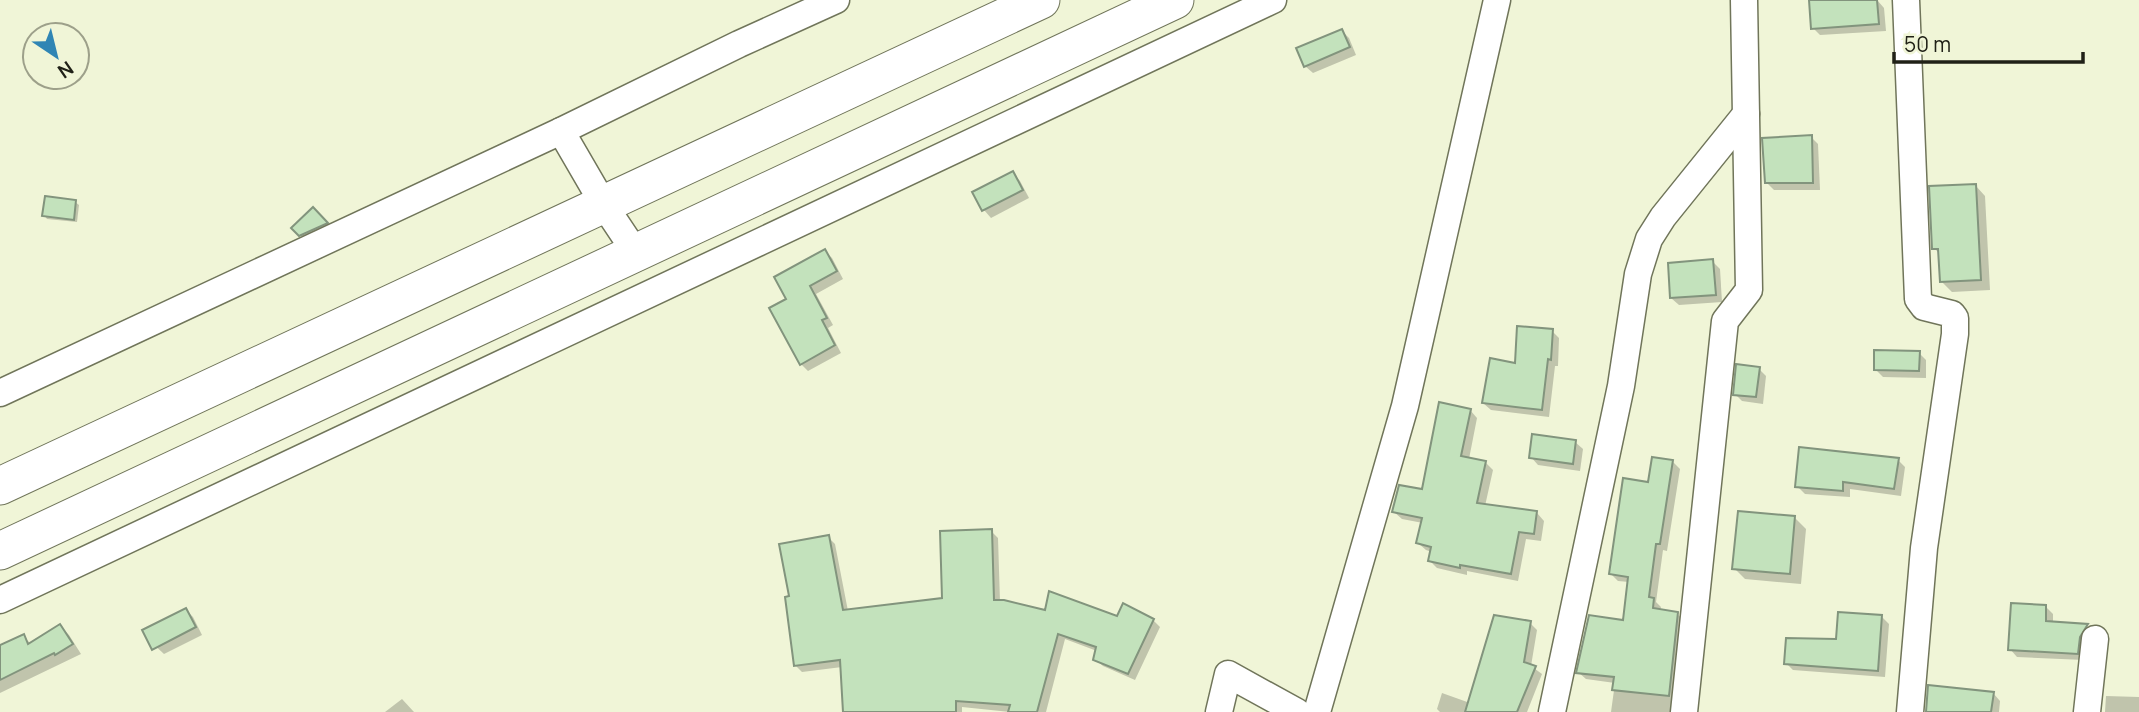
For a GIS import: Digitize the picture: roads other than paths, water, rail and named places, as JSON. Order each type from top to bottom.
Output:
[{"type":"main road","points":[[0,486],[1041,0]]},
{"type":"main road","points":[[0,551],[1175,0]]},
{"type":"street","points":[[0,393],[836,0]]},
{"type":"street","points":[[0,600],[1273,0]]},
{"type":"street","points":[[1317,712],[1405,407],[1497,0]]},
{"type":"street","points":[[1684,712],[1725,321],[1749,290],[1744,0]]},
{"type":"street","points":[[1906,0],[1917,299],[1924,307],[1952,314],[1955,318],[1955,334],[1924,548],[1910,712]]},
{"type":"street","points":[[1552,712],[1621,386],[1638,274],[1649,239],[1663,216],[1746,114]]},
{"type":"street","points":[[561,131],[604,205],[636,253]]},
{"type":"street","points":[[2087,712],[2095,639]]},
{"type":"street","points":[[1219,712],[1228,674],[1297,712]]}]
